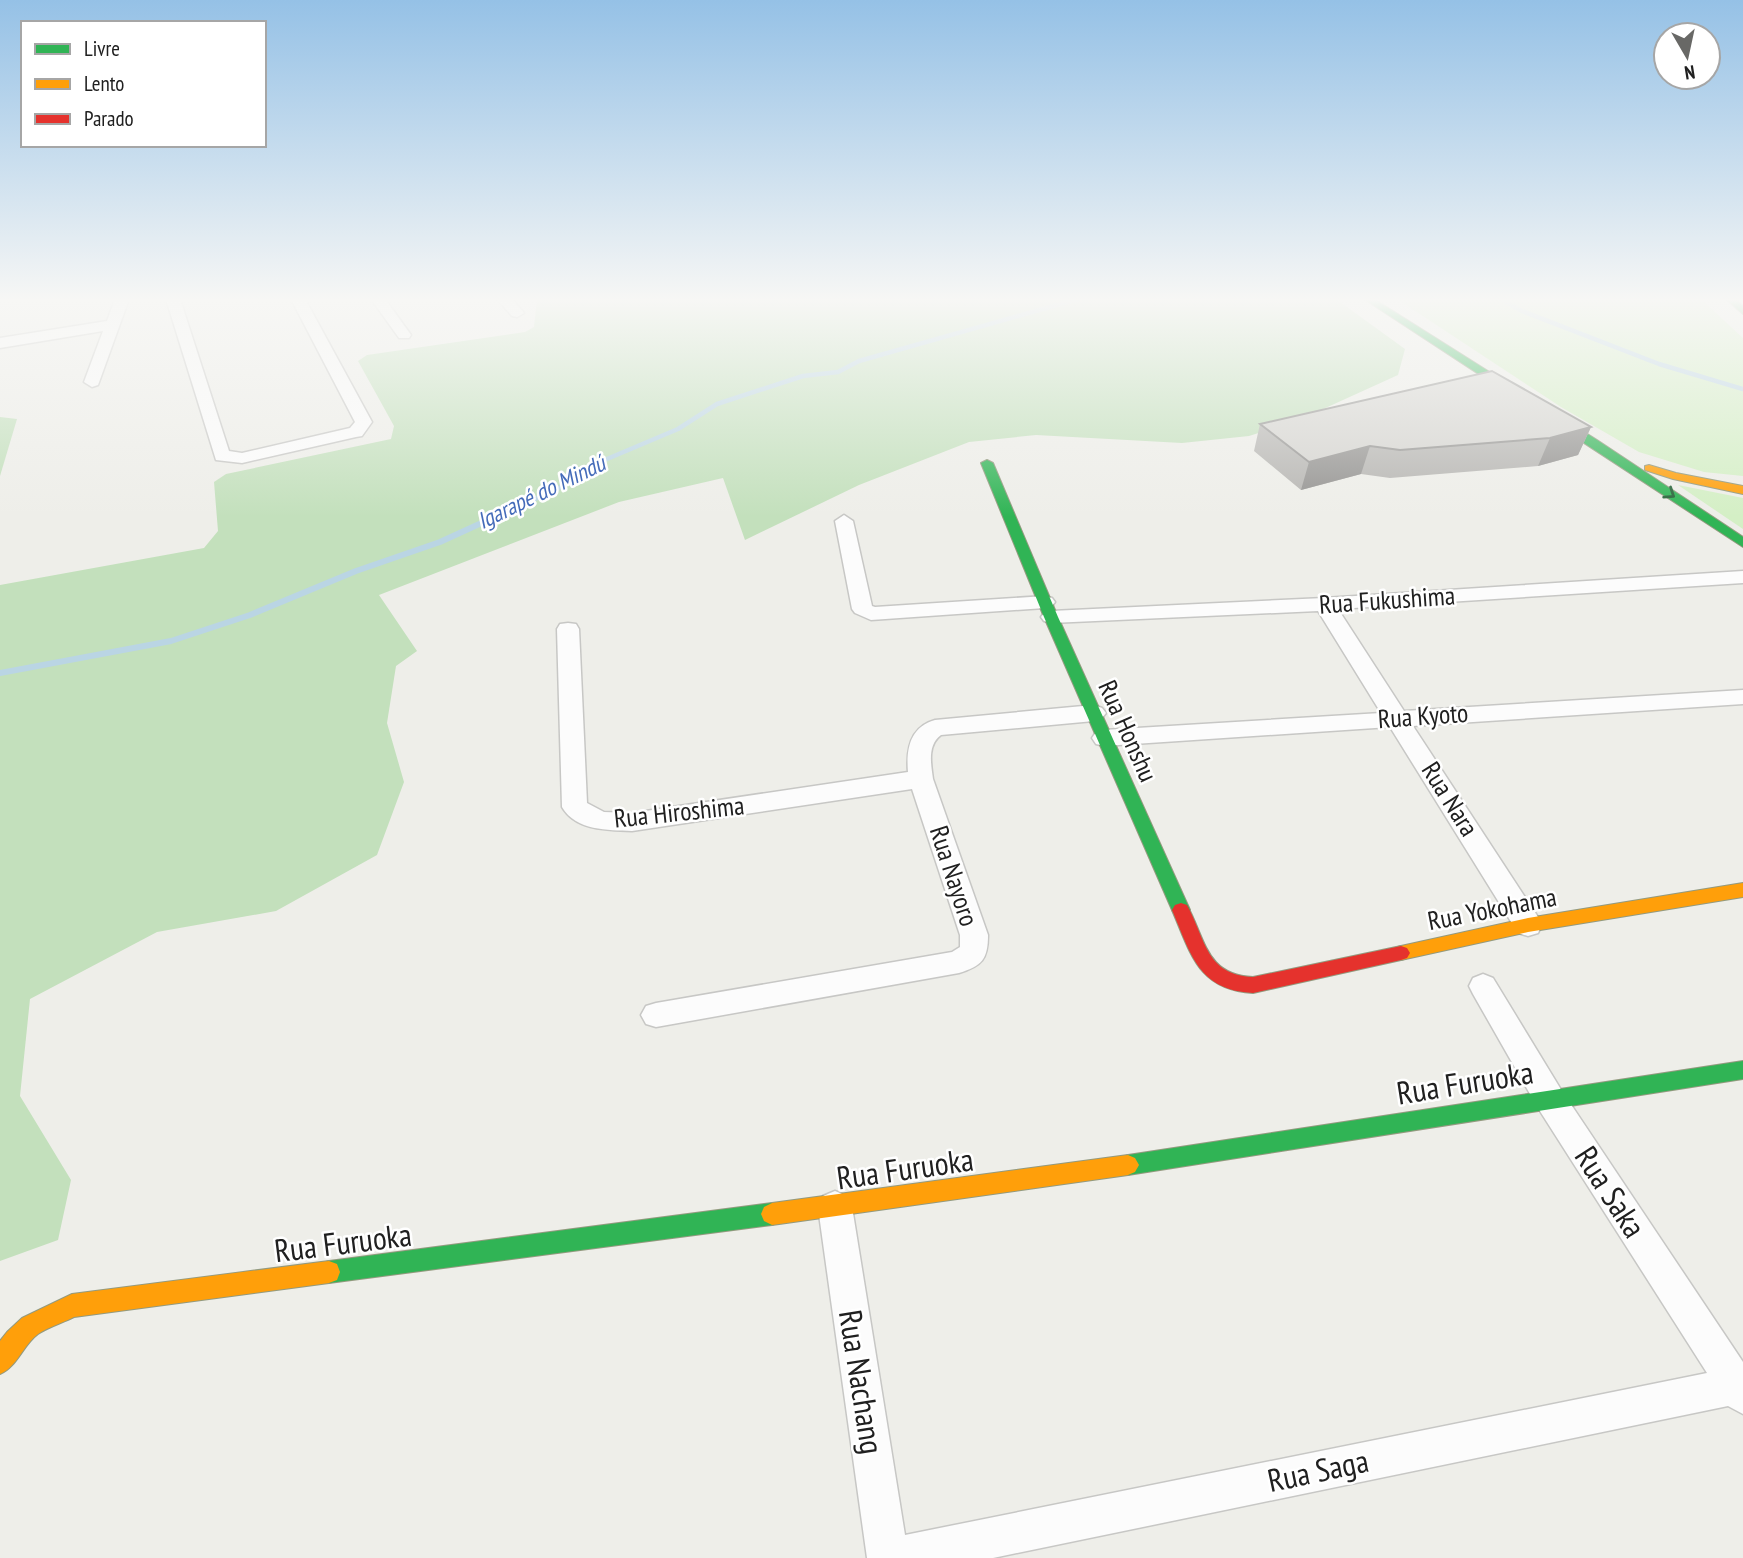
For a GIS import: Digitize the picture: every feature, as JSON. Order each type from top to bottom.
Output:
[{"type":"street","points":[[92,382],[96,372]]},
{"type":"street","points":[[196,372],[222,456],[242,458],[356,432],[364,422],[337,372]]},
{"type":"street","points":[[1481,372],[1593,442],[1743,543]]},
{"type":"street","points":[[1593,442],[1629,460],[1673,476],[1743,490]]},
{"type":"street","name":"Rua Honshu","points":[[987,463],[1048,610],[1207,968],[1217,979],[1232,987],[1253,985]]},
{"type":"street","name":"Rua Fukushima","points":[[844,521],[862,609],[871,614],[1324,604],[1733,578]]},
{"type":"street","name":"Rua Nara","points":[[1324,604],[1399,718],[1528,925]]},
{"type":"street","name":"Rua Hiroshima","points":[[568,629],[575,807],[599,821],[632,822],[921,779]]},
{"type":"street","name":"Rua Kyoto","points":[[1104,738],[1743,697]]},
{"type":"street","name":"Rua Nayoro","points":[[656,1015],[959,962],[974,952],[974,935],[921,779],[919,757],[922,738],[926,731],[934,727],[1094,713]]},
{"type":"street","name":"Rua Yokohama","points":[[1253,985],[1528,925],[1743,890]]},
{"type":"street","name":"Rua Saka","points":[[1483,986],[1549,1098],[1741,1388]]},
{"type":"street","name":"Rua Furuoka","points":[[0,1362],[18,1336],[39,1317],[72,1306],[1029,1180],[1743,1070]]},
{"type":"street","name":"Rua Nachang","points":[[835,1207],[890,1558]]},
{"type":"street","name":"Rua Saga","points":[[890,1558],[1741,1388]]},
{"type":"green space","points":[[364,372],[1399,372],[1398,375],[1299,420],[1249,436],[1182,443],[1036,435],[969,442],[859,485],[745,540],[723,478],[619,502],[379,595],[417,651],[396,666],[387,723],[404,782],[377,855],[276,911],[157,932],[30,999],[20,1096],[71,1180],[58,1240],[0,1261],[0,585],[204,548],[218,531],[214,482],[226,474],[391,439],[394,426]]},
{"type":"green space","points":[[1507,372],[1743,372],[1743,476],[1704,472],[1639,452],[1561,407]]},
{"type":"green space","points":[[0,417],[17,419],[0,476]]},
{"type":"green space","points":[[1678,485],[1743,498],[1743,529]]},
{"type":"building","points":[[1493,372],[1591,427],[1550,438],[1400,450],[1370,446],[1309,462],[1260,424]]},
{"type":"waterway","name":"Igarapé do Mindú","points":[[531,501],[563,486],[588,467],[678,429],[717,404],[803,376],[839,372]]},
{"type":"waterway","points":[[1685,372],[1743,389]]},
{"type":"waterway","name":"Igarapé do Mindú","points":[[0,673],[171,641],[250,615],[356,571],[440,542],[534,499]]},
{"type":"traffic: fast","points":[[1482,372],[1743,543]]},
{"type":"traffic: fast","points":[[987,463],[1051,617],[1181,910]]},
{"type":"traffic: fast","points":[[1128,1165],[1743,1070]]},
{"type":"traffic: fast","points":[[329,1272],[772,1214]]},
{"type":"traffic: slow","points":[[1649,468],[1673,476],[1743,490]]},
{"type":"traffic: slow","points":[[1401,953],[1528,925],[1743,890]]},
{"type":"traffic: slow","points":[[772,1214],[1128,1165]]},
{"type":"traffic: slow","points":[[0,1362],[15,1340],[30,1326],[72,1306],[329,1272]]},
{"type":"traffic: jam","points":[[1181,910],[1205,962],[1223,980],[1237,984],[1253,985],[1401,953]]}]
